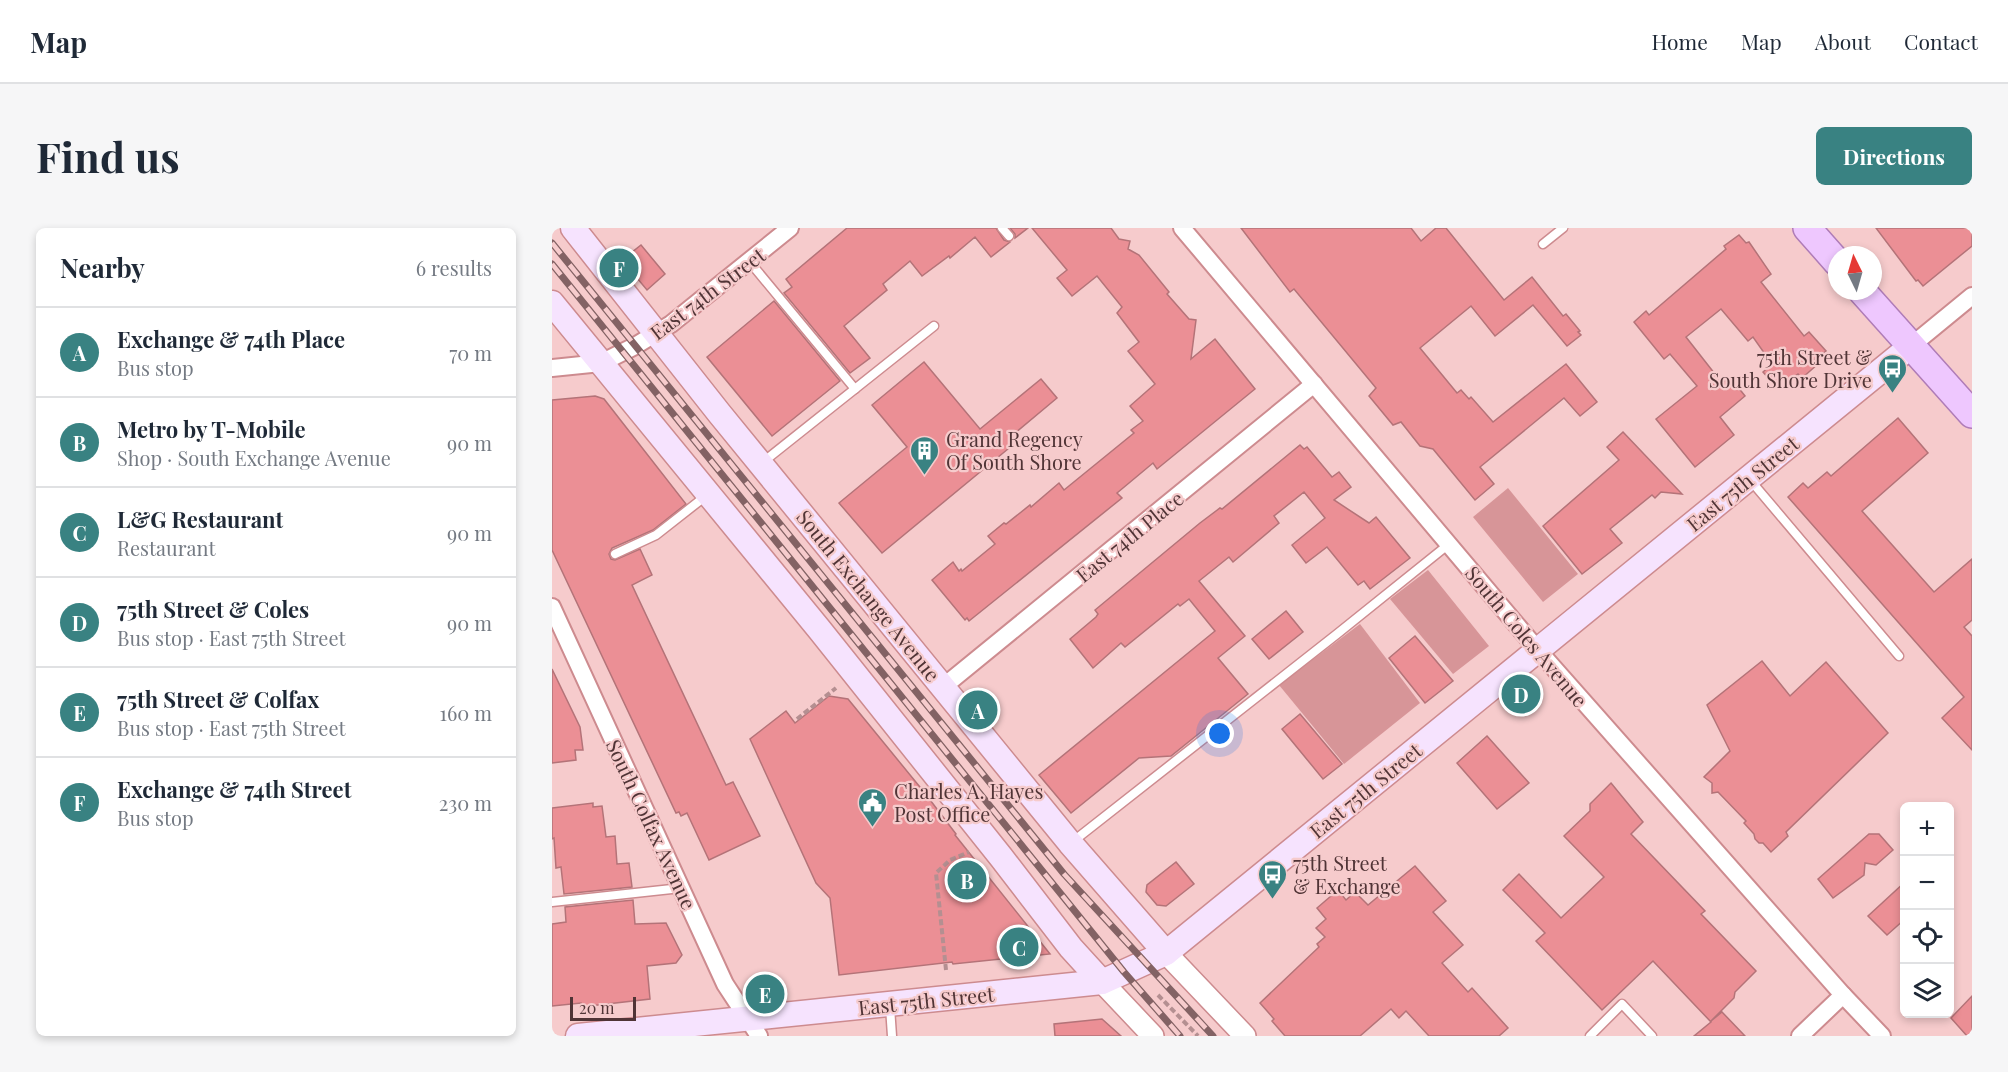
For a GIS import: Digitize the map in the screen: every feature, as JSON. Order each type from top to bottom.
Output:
[{"type":"main road","name":"South Exchange Avenue","points":[[573,228],[761,464],[1070,843],[1166,953]]},
{"type":"main road","points":[[1807,228],[1828,252]]},
{"type":"main road","points":[[1870,300],[1972,414]]},
{"type":"main road","points":[[552,303],[980,830],[1071,948],[1102,982]]},
{"type":"main road","name":"East 75th Street","points":[[578,1036],[754,1027],[890,1004],[1102,982],[1166,953],[1911,346]]},
{"type":"street","name":"East 74th Street","points":[[552,368],[601,363],[656,334],[790,228]]},
{"type":"street","name":"South Coles Avenue","points":[[1182,228],[1537,649],[1843,995],[1882,1036]]},
{"type":"street","name":"East 75th Street","points":[[1911,346],[1972,296]]},
{"type":"street","name":"East 74th Place","points":[[943,687],[1314,384]]},
{"type":"street","name":"South Colfax Avenue","points":[[552,608],[725,984],[754,1027]]},
{"type":"street","name":"South Exchange Avenue","points":[[1166,953],[1245,1036]]},
{"type":"street","points":[[1102,982],[1153,1036]]},
{"type":"street","points":[[1800,1036],[1843,995]]},
{"type":"lane","points":[[1002,228],[1009,236]]},
{"type":"lane","points":[[1543,244],[1563,228]]},
{"type":"lane","points":[[750,261],[855,389]]},
{"type":"lane","points":[[761,464],[934,326]]},
{"type":"lane","points":[[1749,478],[1899,656]]},
{"type":"lane","points":[[615,554],[656,535],[708,495]]},
{"type":"lane","points":[[1070,843],[1338,634],[1449,543]]},
{"type":"lane","points":[[552,902],[681,888]]},
{"type":"lane","points":[[890,1004],[892,1036]]},
{"type":"lane","points":[[1590,1036],[1622,1004],[1652,1036]]},
{"type":"path","points":[[797,719],[842,684]]},
{"type":"path","points":[[946,970],[936,873],[950,860],[975,849]]},
{"type":"path","points":[[1158,994],[1198,1036]]},
{"type":"shaded area","points":[[1508,488],[1578,574],[1543,602],[1473,517]]},
{"type":"shaded area","points":[[1428,570],[1489,646],[1453,674],[1390,599]]},
{"type":"shaded area","points":[[1360,624],[1420,703],[1344,764],[1279,685]]},
{"type":"building","points":[[847,228],[996,228],[1004,240],[1010,242],[991,257],[975,237],[950,258],[949,256],[922,276],[910,261],[883,284],[887,290],[844,326],[870,358],[850,373],[784,293],[792,287],[786,279]]},
{"type":"building","points":[[1010,228],[1028,228],[1015,238]]},
{"type":"building","points":[[1032,228],[1111,228],[1119,239],[1130,241],[1128,249],[1139,255],[1169,292],[1167,294],[1189,319],[1196,320],[1191,359],[1215,339],[1255,389],[1157,469],[1153,463],[1117,493],[1122,498],[969,621],[967,618],[965,620],[932,580],[953,562],[959,571],[961,569],[962,571],[995,544],[988,536],[1004,523],[1006,524],[1030,505],[1031,507],[1059,483],[1064,490],[1134,433],[1131,430],[1143,421],[1130,406],[1155,384],[1128,351],[1139,342],[1117,313],[1122,307],[1097,276],[1072,296],[1057,278],[1067,270]]},
{"type":"building","points":[[1241,228],[1411,228],[1421,241],[1436,228],[1446,228],[1504,300],[1532,277],[1563,316],[1566,314],[1581,335],[1567,346],[1533,305],[1495,336],[1471,306],[1420,348],[1457,393],[1461,390],[1469,399],[1471,397],[1493,422],[1566,364],[1597,402],[1580,416],[1564,398],[1480,467],[1494,484],[1475,500],[1433,449],[1420,446],[1401,422],[1393,425],[1369,396],[1376,388],[1294,289],[1290,292]]},
{"type":"building","points":[[1876,228],[1972,228],[1972,246],[1923,286],[1918,280],[1916,281]]},
{"type":"building","points":[[1739,235],[1746,243],[1749,242],[1771,274],[1761,282],[1804,336],[1809,332],[1826,351],[1814,360],[1818,364],[1802,378],[1798,374],[1778,389],[1763,372],[1772,364],[1753,337],[1748,341],[1721,309],[1686,337],[1722,383],[1730,377],[1745,396],[1720,417],[1734,435],[1695,467],[1656,419],[1697,386],[1670,354],[1664,359],[1634,322],[1646,311],[1649,315],[1726,249],[1724,246]]},
{"type":"building","points":[[641,245],[665,274],[647,290],[622,260]]},
{"type":"building","points":[[774,301],[840,381],[772,436],[707,357]]},
{"type":"building","name":"Grand Regency Of South Shore","points":[[924,362],[980,429],[1041,379],[1057,398],[1009,438],[1014,444],[882,553],[839,503],[907,447],[872,405]]},
{"type":"building","points":[[595,396],[604,399],[686,504],[653,530],[612,548],[609,554],[611,559],[615,560],[640,549],[652,575],[632,585],[726,785],[733,782],[760,836],[709,860],[687,813],[681,816],[679,812],[676,813],[552,550],[552,400]]},
{"type":"building","points":[[1898,418],[1928,453],[1862,511],[1934,592],[1972,559],[1972,620],[1964,627],[1972,636],[1972,750],[1942,718],[1964,697],[1788,497],[1803,483],[1808,488],[1827,472],[1831,476]]},
{"type":"building","points":[[1623,432],[1682,494],[1661,492],[1655,498],[1652,495],[1610,529],[1622,543],[1582,574],[1543,526],[1619,460],[1607,447]]},
{"type":"building","points":[[1300,445],[1304,449],[1307,447],[1332,477],[1339,472],[1351,487],[1334,500],[1369,523],[1376,517],[1410,558],[1370,589],[1364,581],[1358,585],[1327,547],[1306,563],[1292,545],[1325,518],[1304,492],[1274,516],[1279,523],[1233,562],[1229,557],[1199,581],[1245,636],[1218,658],[1248,694],[1171,756],[1139,758],[1071,813],[1039,775],[1215,631],[1189,599],[1180,606],[1178,604],[1125,647],[1121,643],[1093,668],[1070,639],[1096,617],[1098,614],[1095,610],[1200,523],[1220,508],[1222,509]]},
{"type":"building","points":[[1286,611],[1303,632],[1269,659],[1252,639]]},
{"type":"building","points":[[1415,636],[1453,681],[1425,703],[1389,658]]},
{"type":"building","points":[[1762,661],[1790,696],[1826,662],[1888,733],[1786,832],[1788,836],[1771,852],[1763,843],[1755,839],[1754,834],[1744,823],[1746,821],[1718,792],[1712,793],[1712,783],[1704,777],[1730,751],[1707,705]]},
{"type":"building","points":[[552,669],[580,727],[583,750],[575,750],[576,760],[552,763]]},
{"type":"building","name":"Charles A. Hayes Post Office","points":[[829,696],[848,699],[924,792],[955,835],[1050,954],[839,975],[830,898],[816,883],[750,739],[786,711],[795,723]]},
{"type":"building","points":[[1300,714],[1342,764],[1323,779],[1282,729]]},
{"type":"building","points":[[1487,736],[1529,783],[1497,809],[1457,763]]},
{"type":"building","points":[[1611,783],[1643,822],[1631,834],[1705,911],[1701,914],[1756,971],[1711,1021],[1722,1012],[1745,1036],[1694,1036],[1711,1022],[1653,961],[1602,1010],[1536,941],[1545,933],[1503,890],[1519,874],[1561,918],[1604,877],[1564,836],[1590,811],[1590,804]]},
{"type":"building","points":[[593,803],[593,807],[602,806],[606,837],[615,836],[617,864],[629,863],[632,887],[564,894],[561,867],[556,868],[554,838],[552,839],[552,808]]},
{"type":"building","points":[[1869,834],[1879,834],[1893,850],[1876,865],[1865,863],[1864,875],[1833,898],[1818,879]]},
{"type":"building","points":[[1176,862],[1194,884],[1166,906],[1157,905],[1146,892],[1147,885]]},
{"type":"building","points":[[1415,866],[1446,901],[1433,912],[1463,945],[1442,963],[1468,992],[1472,988],[1508,1028],[1499,1036],[1429,1036],[1406,1011],[1399,1018],[1391,1009],[1360,1036],[1285,1036],[1260,1003],[1319,947],[1317,944],[1325,937],[1316,928],[1326,919],[1317,908],[1338,890],[1346,900],[1355,892],[1368,905]]},
{"type":"building","points":[[1900,887],[1900,923],[1887,935],[1868,916]]},
{"type":"building","points":[[633,900],[635,924],[666,923],[682,955],[676,963],[647,966],[650,999],[581,1007],[581,1003],[552,1006],[552,924],[566,922],[565,907]]},
{"type":"building","points":[[1972,996],[1972,1036],[1967,1036],[1951,1018],[1954,1018],[1954,1015]]},
{"type":"building","points":[[1102,1019],[1121,1036],[1055,1036],[1054,1024]]},
{"type":"railway","points":[[552,243],[1064,874],[1213,1036]]},
{"type":"railway","points":[[552,264],[1124,972],[1180,1036]]},
{"type":"place","name":"Exchange & 74th Street","points":[[619,268]]},
{"type":"place","name":"75th Street & South Shore Drive","points":[[1893,394]]},
{"type":"place","name":"Grand Regency Of South Shore","points":[[925,476]]},
{"type":"place","name":"75th Street & Coles","points":[[1521,694]]},
{"type":"place","name":"Exchange & 74th Place","points":[[978,710]]},
{"type":"place","name":"Charles A. Hayes Post Office","points":[[873,828]]},
{"type":"place","name":"Metro by T-Mobile","points":[[967,880]]},
{"type":"place","name":"75th Street & Exchange","points":[[1272,900]]},
{"type":"place","name":"L&G Restaurant","points":[[1019,947]]},
{"type":"place","name":"75th Street & Colfax","points":[[765,994]]}]
